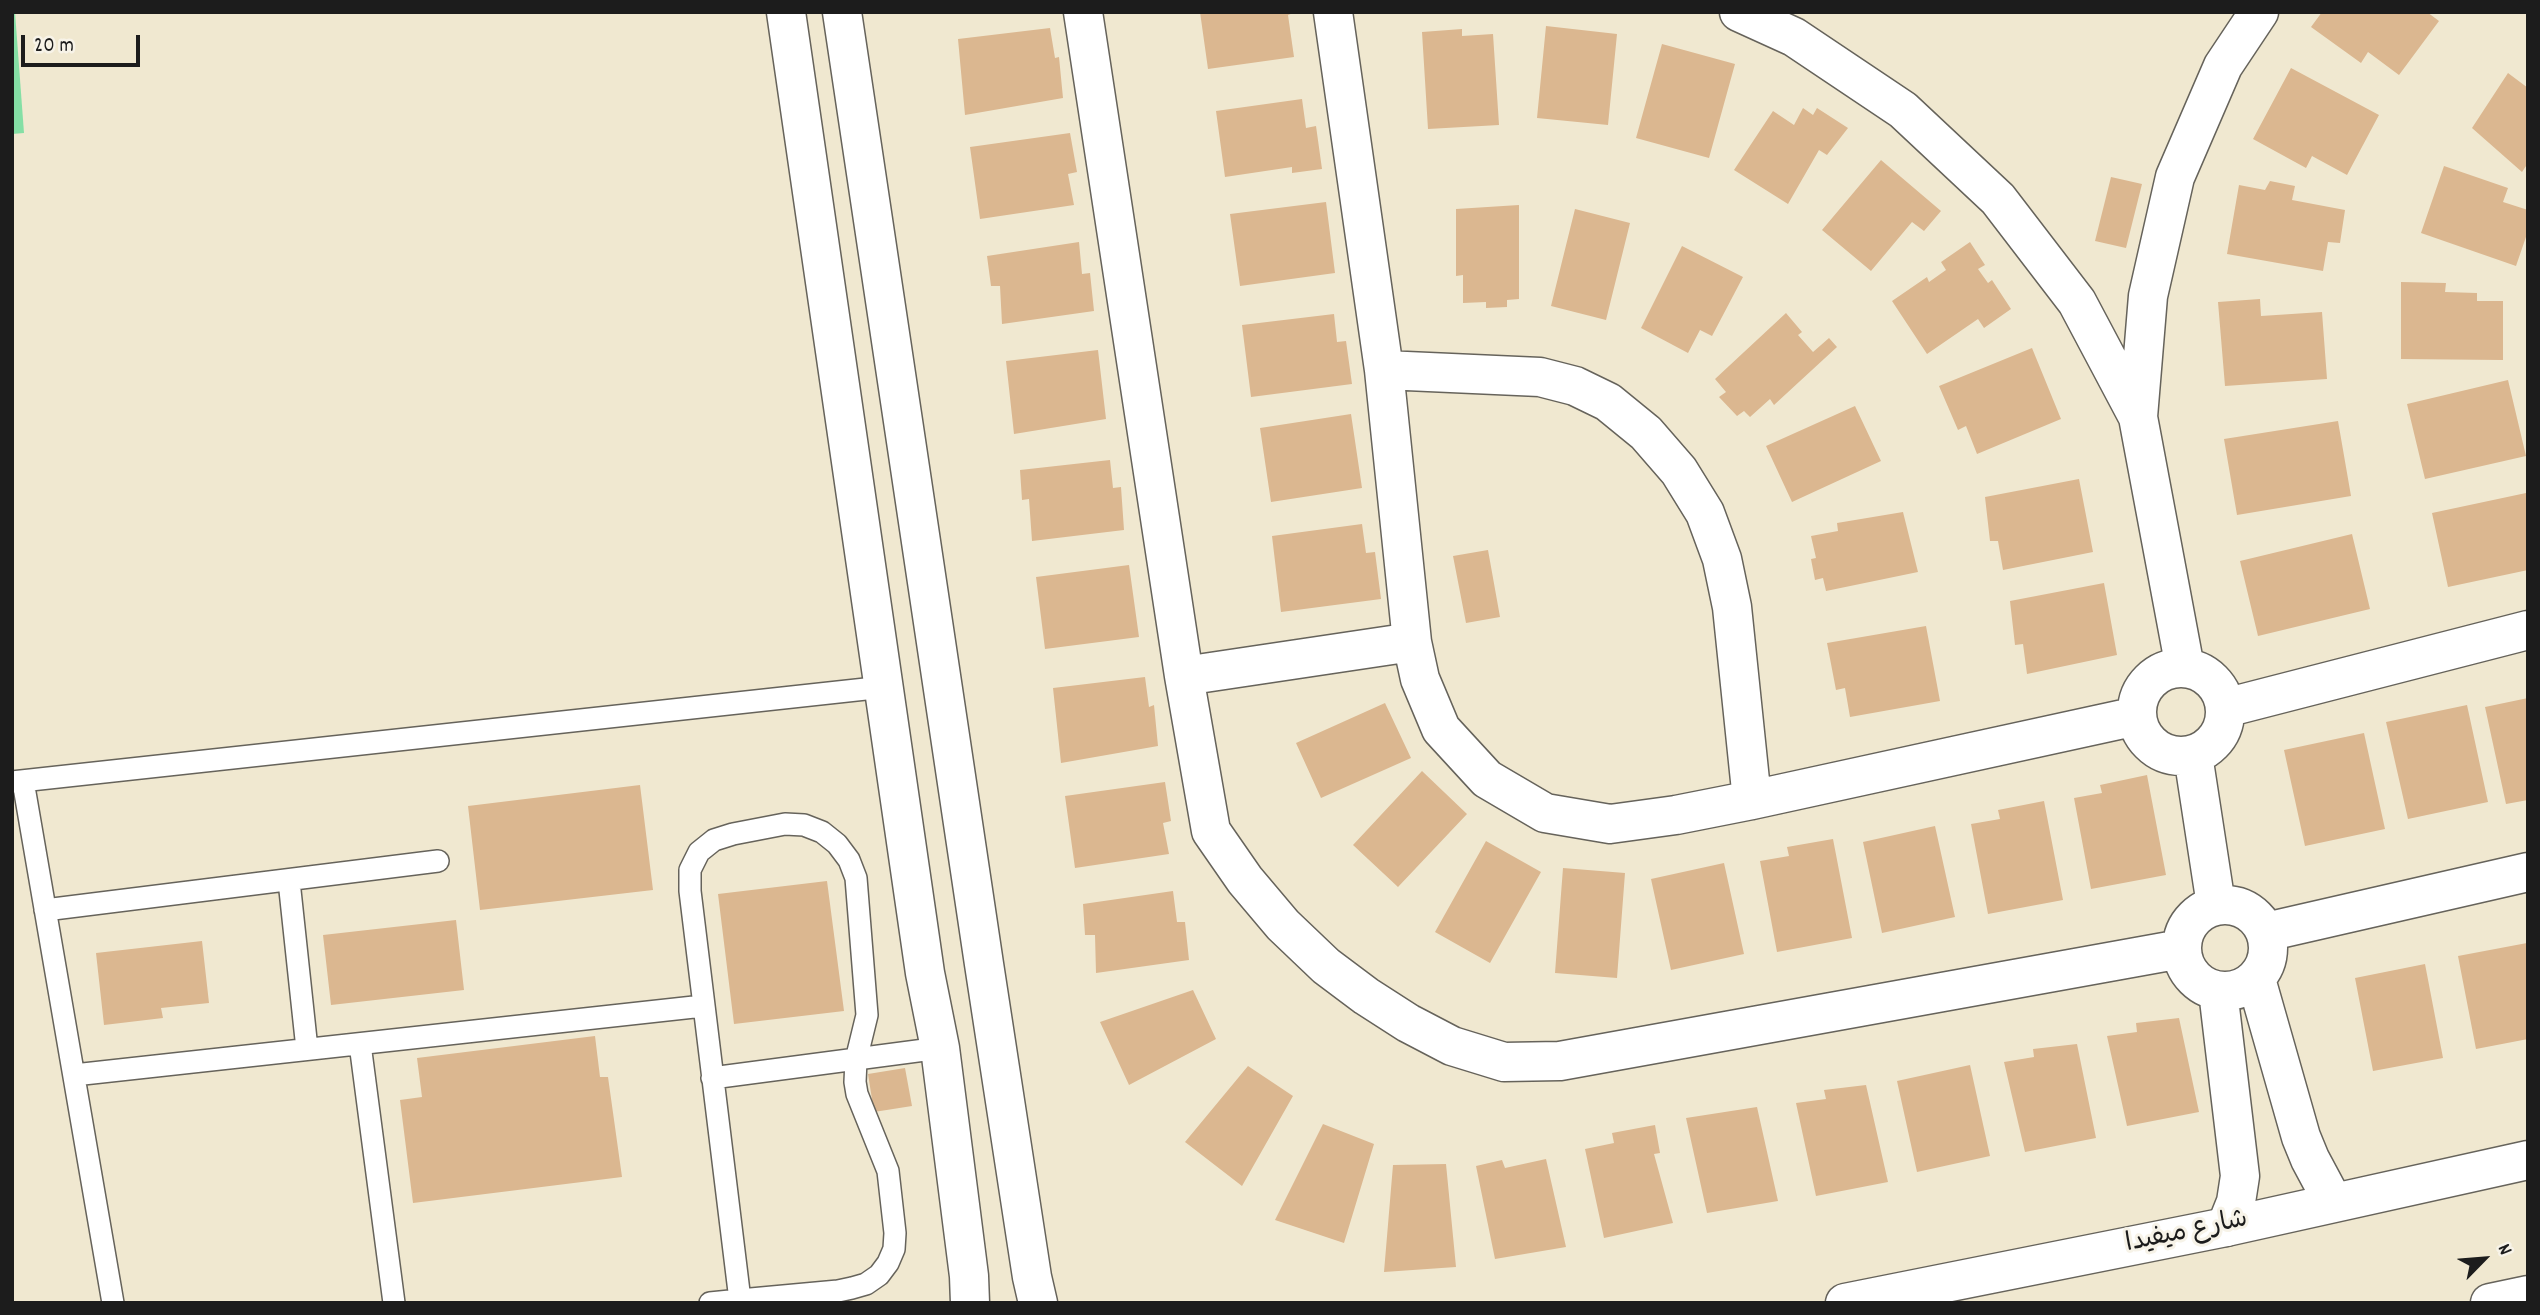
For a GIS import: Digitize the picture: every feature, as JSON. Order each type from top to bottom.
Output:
[{"type":"street","points":[[786,12],[925,972],[940,1048],[969,1276],[970,1303]]},
{"type":"street","points":[[842,12],[984,964],[1038,1303]]},
{"type":"street","points":[[1083,12],[1184,676],[1211,831],[1245,880],[1283,925],[1326,966],[1408,1023],[1452,1046],[1504,1062],[1560,1061],[2181,949]]},
{"type":"street","points":[[1334,12],[1384,370],[1412,642],[1420,679],[1441,729],[1487,779],[1545,813],[1610,824],[1676,815],[1752,800],[2137,716]]},
{"type":"street","points":[[1739,12],[1794,37],[1903,110],[1998,199],[2077,302],[2138,417]]},
{"type":"street","points":[[2185,668],[2138,417],[2148,296],[2175,177],[2223,66],[2259,12]]},
{"type":"street","points":[[1384,370],[1540,377],[1575,386],[1608,402],[1646,433],[1679,471],[1704,513],[1723,559],[1732,607],[1752,800]]},
{"type":"street","points":[[2225,708],[2528,630]]},
{"type":"street","points":[[1184,676],[1412,642]]},
{"type":"street","points":[[2185,668],[2200,672],[2212,680],[2221,693],[2225,708],[2224,723],[2218,737],[2207,749],[2178,757],[2163,753],[2150,744],[2141,731],[2137,716],[2138,701],[2144,687],[2169,669],[2185,668]]},
{"type":"street","points":[[2193,755],[2216,905]]},
{"type":"street","points":[[2266,932],[2528,872]]},
{"type":"street","points":[[2216,905],[2231,905],[2245,910],[2266,932],[2268,957],[2256,979],[2245,987],[2232,991],[2218,991],[2203,986],[2192,977],[2184,964],[2181,949],[2183,934],[2190,921],[2202,911],[2216,905]]},
{"type":"street","points":[[925,972],[984,964]]},
{"type":"street","points":[[2256,979],[2301,1137],[2309,1159],[2333,1202]]},
{"type":"street","points":[[2218,991],[2240,1176],[2236,1202],[2226,1227]]},
{"type":"street","name":"شارع ميفيدا","points":[[1844,1303],[2226,1227],[2528,1160]]},
{"type":"street","points":[[2490,1303],[2528,1295]]},
{"type":"lane","points":[[113,1303],[45,910],[17,781],[884,687]]},
{"type":"lane","points":[[710,1303],[740,1300],[852,1288],[866,1284],[879,1275],[894,1249],[895,1233],[888,1171],[857,1094],[856,1060],[867,1015],[856,878],[849,860],[837,844],[822,832],[804,825],[785,824],[714,840],[699,852],[690,870],[703,1006],[740,1300]]},
{"type":"lane","points":[[45,910],[438,861]]},
{"type":"lane","points":[[289,881],[307,1049]]},
{"type":"lane","points":[[74,1074],[703,1006]]},
{"type":"lane","points":[[360,1044],[394,1303]]},
{"type":"lane","points":[[712,1078],[940,1048]]},
{"type":"green space","points":[[12,12],[15,12],[24,133],[12,134]]},
{"type":"building","points":[[1200,12],[1296,12],[1288,15],[1294,57],[1208,69]]},
{"type":"building","points":[[2322,12],[2427,12],[2439,21],[2399,75],[2368,52],[2361,63],[2311,27]]},
{"type":"building","points":[[1546,26],[1617,34],[1608,125],[1537,118]]},
{"type":"building","points":[[1050,28],[1055,58],[1059,57],[1063,98],[965,115],[958,39]]},
{"type":"building","points":[[1462,29],[1462,36],[1493,34],[1499,125],[1428,129],[1422,32]]},
{"type":"building","points":[[1662,44],[1735,64],[1709,158],[1636,138]]},
{"type":"building","points":[[2291,68],[2379,115],[2347,175],[2312,156],[2306,168],[2253,139]]},
{"type":"building","points":[[2508,73],[2528,88],[2528,163],[2522,172],[2472,128]]},
{"type":"building","points":[[1302,99],[1306,128],[1316,126],[1322,169],[1292,173],[1292,167],[1225,177],[1216,111]]},
{"type":"building","points":[[1803,108],[1813,115],[1817,108],[1848,128],[1827,155],[1819,150],[1788,204],[1734,170],[1773,111],[1794,125]]},
{"type":"building","points":[[1070,133],[1077,172],[1068,174],[1074,205],[980,219],[970,147]]},
{"type":"building","points":[[1881,160],[1941,211],[1924,231],[1912,222],[1871,271],[1822,230]]},
{"type":"building","points":[[2444,166],[2508,188],[2503,202],[2528,210],[2528,231],[2516,266],[2421,233]]},
{"type":"building","points":[[2111,177],[2142,184],[2126,248],[2095,241]]},
{"type":"building","points":[[2270,181],[2295,186],[2292,200],[2345,210],[2340,243],[2328,242],[2323,271],[2227,254],[2239,185],[2265,190]]},
{"type":"building","points":[[1326,202],[1335,273],[1240,286],[1230,214]]},
{"type":"building","points":[[1519,205],[1519,299],[1507,300],[1507,307],[1486,308],[1486,302],[1463,303],[1463,275],[1456,276],[1456,209]]},
{"type":"building","points":[[1575,209],[1630,223],[1606,320],[1551,306]]},
{"type":"building","points":[[1079,242],[1082,274],[1090,273],[1094,311],[1002,324],[1000,286],[991,286],[987,256]]},
{"type":"building","points":[[1970,242],[1985,265],[1978,269],[1988,283],[1992,280],[2011,309],[1984,328],[1978,319],[1927,354],[1892,301],[1927,277],[1929,282],[1946,270],[1941,262]]},
{"type":"building","points":[[1682,246],[1743,277],[1712,336],[1700,330],[1688,353],[1641,328]]},
{"type":"building","points":[[2401,282],[2446,283],[2445,292],[2477,293],[2477,301],[2503,301],[2503,360],[2401,359]]},
{"type":"building","points":[[2260,299],[2261,316],[2322,312],[2327,379],[2225,386],[2218,302]]},
{"type":"building","points":[[1786,313],[1802,332],[1798,335],[1813,352],[1829,338],[1837,347],[1774,405],[1770,399],[1750,417],[1744,411],[1737,416],[1719,397],[1726,392],[1715,379]]},
{"type":"building","points":[[1334,314],[1337,342],[1346,341],[1352,384],[1251,397],[1242,325]]},
{"type":"building","points":[[2032,348],[2061,419],[1977,454],[1966,426],[1958,430],[1939,386]]},
{"type":"building","points":[[1098,350],[1106,419],[1014,434],[1006,361]]},
{"type":"building","points":[[2508,380],[2526,456],[2425,479],[2407,404]]},
{"type":"building","points":[[1855,406],[1881,461],[1792,502],[1766,446]]},
{"type":"building","points":[[1351,414],[1362,488],[1271,502],[1260,428]]},
{"type":"building","points":[[2338,421],[2351,496],[2237,515],[2224,439]]},
{"type":"building","points":[[1110,460],[1113,488],[1121,487],[1124,530],[1032,541],[1029,499],[1022,500],[1020,470]]},
{"type":"building","points":[[2079,479],[2093,552],[2003,570],[1998,541],[1990,541],[1985,497]]},
{"type":"building","points":[[2526,493],[2528,570],[2448,587],[2432,513]]},
{"type":"building","points":[[1903,512],[1918,572],[1826,591],[1823,578],[1815,580],[1811,559],[1816,558],[1811,536],[1838,531],[1837,523]]},
{"type":"building","points":[[1362,524],[1366,553],[1375,552],[1381,599],[1281,612],[1272,536]]},
{"type":"building","points":[[2352,534],[2370,609],[2258,636],[2240,561]]},
{"type":"building","points":[[1488,550],[1500,617],[1466,623],[1453,556]]},
{"type":"building","points":[[1129,565],[1139,637],[1045,649],[1036,577]]},
{"type":"building","points":[[2104,583],[2117,655],[2027,674],[2023,644],[2015,645],[2010,601]]},
{"type":"building","points":[[1926,626],[1940,701],[1850,717],[1845,688],[1836,690],[1827,643]]},
{"type":"building","points":[[1145,677],[1149,707],[1154,705],[1158,746],[1061,763],[1053,688]]},
{"type":"building","points":[[2528,698],[2528,800],[2506,804],[2485,707]]},
{"type":"building","points":[[1385,703],[1411,758],[1321,798],[1296,743]]},
{"type":"building","points":[[2467,705],[2488,802],[2408,819],[2386,722]]},
{"type":"building","points":[[2364,733],[2385,829],[2305,846],[2284,750]]},
{"type":"building","points":[[1422,771],[1467,814],[1398,887],[1353,845]]},
{"type":"building","points":[[2147,775],[2166,875],[2091,889],[2074,798],[2102,793],[2100,785]]},
{"type":"building","points":[[1165,782],[1171,821],[1163,823],[1169,854],[1075,868],[1065,796]]},
{"type":"building","points":[[640,785],[653,890],[480,910],[468,806]]},
{"type":"building","points":[[2044,801],[2063,900],[1988,914],[1971,824],[2000,819],[1998,810]]},
{"type":"building","points":[[1935,826],[1955,917],[1882,933],[1863,842]]},
{"type":"building","points":[[1833,839],[1852,938],[1777,952],[1760,861],[1789,856],[1787,847]]},
{"type":"building","points":[[1486,841],[1541,872],[1490,963],[1435,932]]},
{"type":"building","points":[[1724,863],[1744,954],[1671,970],[1651,879]]},
{"type":"building","points":[[1563,868],[1625,873],[1617,978],[1555,973]]},
{"type":"building","points":[[827,881],[844,1011],[734,1024],[718,894]]},
{"type":"building","points":[[1173,891],[1177,922],[1185,922],[1189,960],[1096,973],[1095,935],[1085,935],[1083,904]]},
{"type":"building","points":[[456,920],[464,990],[331,1005],[323,935]]},
{"type":"building","points":[[202,941],[209,1003],[161,1008],[163,1018],[104,1025],[96,953]]},
{"type":"building","points":[[2527,943],[2528,1039],[2476,1049],[2458,956]]},
{"type":"building","points":[[2425,964],[2443,1058],[2373,1071],[2355,978]]},
{"type":"building","points":[[1193,990],[1216,1039],[1129,1085],[1100,1022]]},
{"type":"building","points":[[2179,1018],[2199,1112],[2127,1126],[2107,1036],[2137,1032],[2136,1023]]},
{"type":"building","points":[[595,1036],[600,1077],[608,1077],[622,1177],[413,1203],[400,1100],[422,1097],[417,1058]]},
{"type":"building","points":[[2077,1044],[2096,1138],[2025,1152],[2004,1062],[2034,1057],[2033,1049]]},
{"type":"building","points":[[1970,1065],[1990,1156],[1917,1172],[1897,1081]]},
{"type":"building","points":[[1248,1066],[1293,1096],[1242,1186],[1185,1142]]},
{"type":"building","points":[[905,1068],[912,1106],[874,1112],[868,1074]]},
{"type":"building","points":[[1866,1085],[1888,1182],[1816,1196],[1796,1103],[1826,1099],[1824,1090]]},
{"type":"building","points":[[1757,1107],[1778,1201],[1707,1213],[1686,1118]]},
{"type":"building","points":[[1323,1124],[1374,1144],[1344,1243],[1275,1220]]},
{"type":"building","points":[[1655,1125],[1660,1153],[1654,1154],[1673,1223],[1604,1238],[1585,1149],[1614,1143],[1612,1133]]},
{"type":"building","points":[[1546,1159],[1566,1247],[1495,1259],[1476,1166],[1502,1160],[1505,1168]]},
{"type":"building","points":[[1446,1164],[1456,1267],[1384,1272],[1393,1165]]}]
